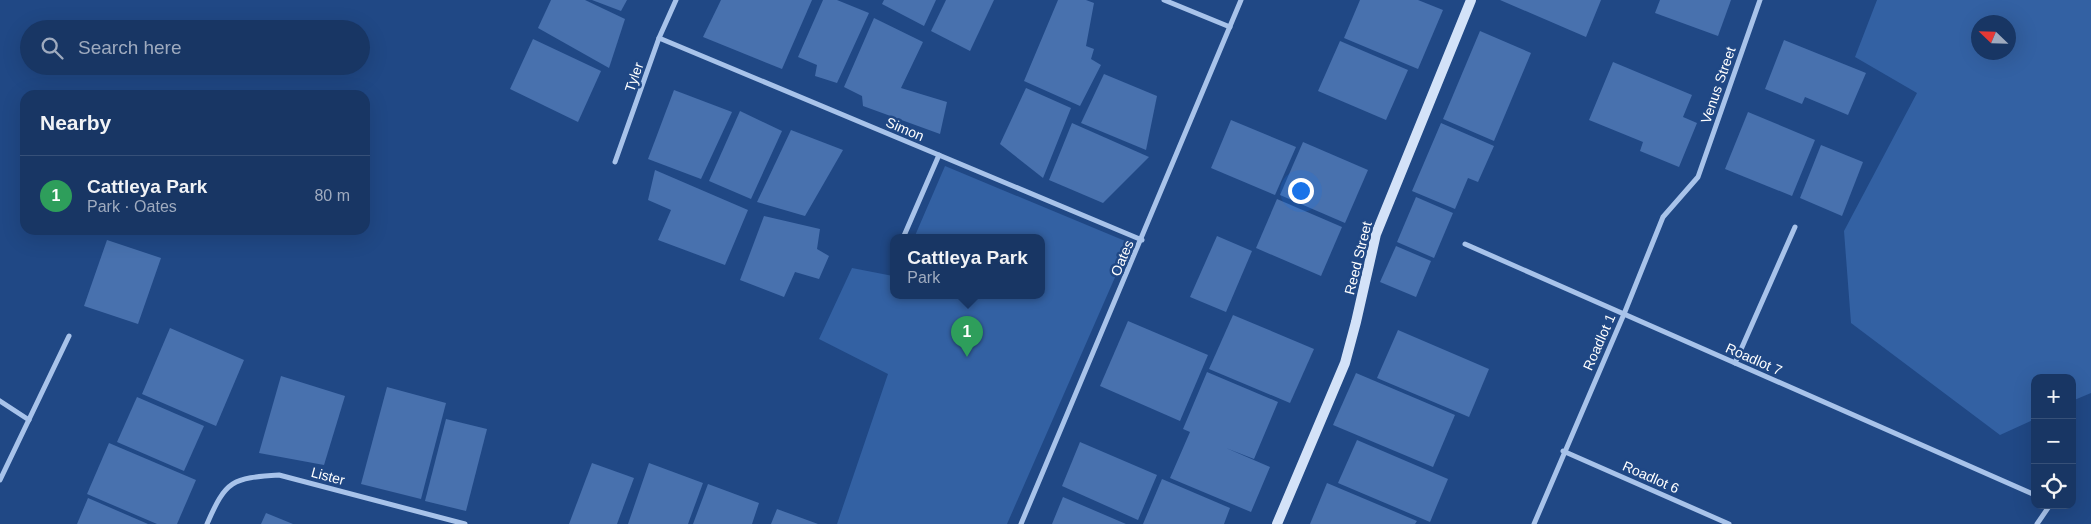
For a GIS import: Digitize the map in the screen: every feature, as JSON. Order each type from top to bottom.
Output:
[{"type":"street","name":"Tyler","points":[[615,162],[659,38],[676,0]]},
{"type":"street","points":[[1164,0],[1230,27]]},
{"type":"street","name":"Oates","points":[[1021,524],[1242,0]]},
{"type":"street","name":"Reed Street","points":[[1276,524],[1345,363],[1376,234],[1471,0]]},
{"type":"street","name":"Venus Street","points":[[1698,177],[1760,0]]},
{"type":"street","name":"Simon","points":[[659,38],[1142,240]]},
{"type":"street","points":[[905,234],[939,155]]},
{"type":"street","name":"Roadlot 1","points":[[1534,524],[1624,314],[1663,217],[1698,177]]},
{"type":"street","points":[[1735,363],[1794,228]]},
{"type":"street","name":"Roadlot 7","points":[[1465,244],[2031,494]]},
{"type":"street","points":[[0,480],[69,336]]},
{"type":"street","points":[[0,401],[29,420]]},
{"type":"street","name":"Roadlot 6","points":[[1564,451],[1729,524]]},
{"type":"street","name":"Lister","points":[[207,524],[218,498],[231,484],[248,477],[279,474],[465,524]]},
{"type":"street","points":[[2037,524],[2047,509]]},
{"type":"shaded area","points":[[1877,0],[2091,0],[2091,393],[2076,399],[2076,374],[2031,374],[2031,421],[2000,435],[1851,323],[1844,231],[1917,93],[1855,57]]},
{"type":"shaded area","points":[[945,166],[1130,243],[1007,524],[837,524],[888,374],[819,339],[852,268],[890,275],[890,299],[1045,299],[1045,234],[916,234]]},
{"type":"building","points":[[551,0],[585,0],[625,19],[609,68],[538,28]]},
{"type":"building","points":[[592,0],[627,0],[621,11]]},
{"type":"building","points":[[721,0],[812,0],[782,69],[703,37]]},
{"type":"building","points":[[823,0],[837,0],[869,13],[837,83],[815,76],[817,65],[798,57]]},
{"type":"building","points":[[884,0],[936,0],[924,26],[882,4]]},
{"type":"building","points":[[946,0],[994,0],[970,51],[931,31]]},
{"type":"building","points":[[1058,0],[1086,0],[1094,3],[1086,46],[1094,49],[1091,59],[1101,65],[1080,106],[1024,81]]},
{"type":"building","points":[[1360,0],[1418,0],[1443,10],[1418,69],[1344,38]]},
{"type":"building","points":[[1500,0],[1601,0],[1586,37]]},
{"type":"building","points":[[1660,0],[1731,0],[1718,36],[1655,13]]},
{"type":"building","points":[[874,18],[923,42],[901,88],[947,102],[940,134],[863,106],[862,96],[844,87]]},
{"type":"building","points":[[1480,31],[1531,53],[1494,141],[1443,119]]},
{"type":"building","points":[[533,39],[601,71],[578,122],[510,89]]},
{"type":"building","points":[[1784,40],[1866,73],[1848,115],[1805,97],[1802,104],[1765,89]]},
{"type":"building","points":[[1340,41],[1408,70],[1386,120],[1318,91]]},
{"type":"building","points":[[1613,62],[1692,95],[1683,117],[1697,123],[1679,167],[1640,151],[1643,142],[1589,120]]},
{"type":"building","points":[[1104,74],[1157,96],[1146,150],[1081,123]]},
{"type":"building","points":[[1026,88],[1071,108],[1043,178],[1000,144]]},
{"type":"building","points":[[674,90],[732,112],[701,179],[648,159]]},
{"type":"building","points":[[740,111],[782,131],[751,199],[709,181]]},
{"type":"building","points":[[1748,112],[1815,140],[1792,196],[1725,169]]},
{"type":"building","points":[[1231,120],[1296,147],[1275,195],[1211,168]]},
{"type":"building","points":[[1072,123],[1149,157],[1103,203],[1049,180]]},
{"type":"building","points":[[1441,123],[1494,146],[1478,182],[1468,178],[1455,209],[1412,191]]},
{"type":"building","points":[[791,130],[843,150],[805,216],[757,202]]},
{"type":"building","points":[[1303,142],[1368,170],[1345,223],[1280,195]]},
{"type":"building","points":[[1821,145],[1863,162],[1842,216],[1800,198]]},
{"type":"building","points":[[655,170],[748,210],[725,265],[658,240],[671,210],[648,200]]},
{"type":"building","points":[[1416,197],[1453,213],[1434,258],[1397,242]]},
{"type":"building","points":[[1277,199],[1342,227],[1321,276],[1256,248]]},
{"type":"building","points":[[764,216],[820,229],[817,249],[829,256],[819,279],[795,272],[784,297],[740,280]]},
{"type":"building","points":[[1217,236],[1252,251],[1226,312],[1190,297]]},
{"type":"building","points":[[107,240],[161,258],[138,324],[84,306]]},
{"type":"building","points":[[1396,246],[1431,261],[1416,297],[1380,282]]},
{"type":"building","points":[[1233,315],[1314,349],[1290,403],[1209,369]]},
{"type":"building","points":[[1128,321],[1208,355],[1180,421],[1100,386]]},
{"type":"building","points":[[170,328],[244,360],[216,426],[142,394]]},
{"type":"building","points":[[1398,330],[1489,369],[1469,417],[1377,378]]},
{"type":"building","points":[[1207,372],[1278,402],[1254,459],[1226,448],[1270,467],[1251,512],[1170,478],[1190,432],[1183,429]]},
{"type":"building","points":[[1356,373],[1455,415],[1433,467],[1333,425]]},
{"type":"building","points":[[281,376],[345,396],[324,465],[259,453]]},
{"type":"building","points":[[387,387],[446,403],[421,499],[361,484]]},
{"type":"building","points":[[137,397],[204,426],[184,471],[117,442]]},
{"type":"building","points":[[446,419],[487,429],[466,511],[425,501]]},
{"type":"building","points":[[1357,440],[1448,479],[1430,522],[1338,483]]},
{"type":"building","points":[[1080,442],[1157,475],[1138,520],[1062,486]]},
{"type":"building","points":[[109,443],[196,480],[177,524],[157,524],[87,494]]},
{"type":"building","points":[[592,463],[634,478],[617,524],[569,524]]},
{"type":"building","points":[[649,463],[703,483],[688,524],[628,524]]},
{"type":"building","points":[[1162,479],[1230,508],[1224,524],[1143,524]]},
{"type":"building","points":[[1327,483],[1417,521],[1415,524],[1310,524]]},
{"type":"building","points":[[708,484],[759,503],[752,524],[693,524]]},
{"type":"building","points":[[1063,497],[1126,524],[1052,524]]},
{"type":"building","points":[[88,498],[148,524],[77,524]]},
{"type":"building","points":[[777,509],[818,524],[771,524]]},
{"type":"building","points":[[266,513],[293,524],[261,524]]},
{"type":"place","name":"Cattleya Park","points":[[967,357]]}]
